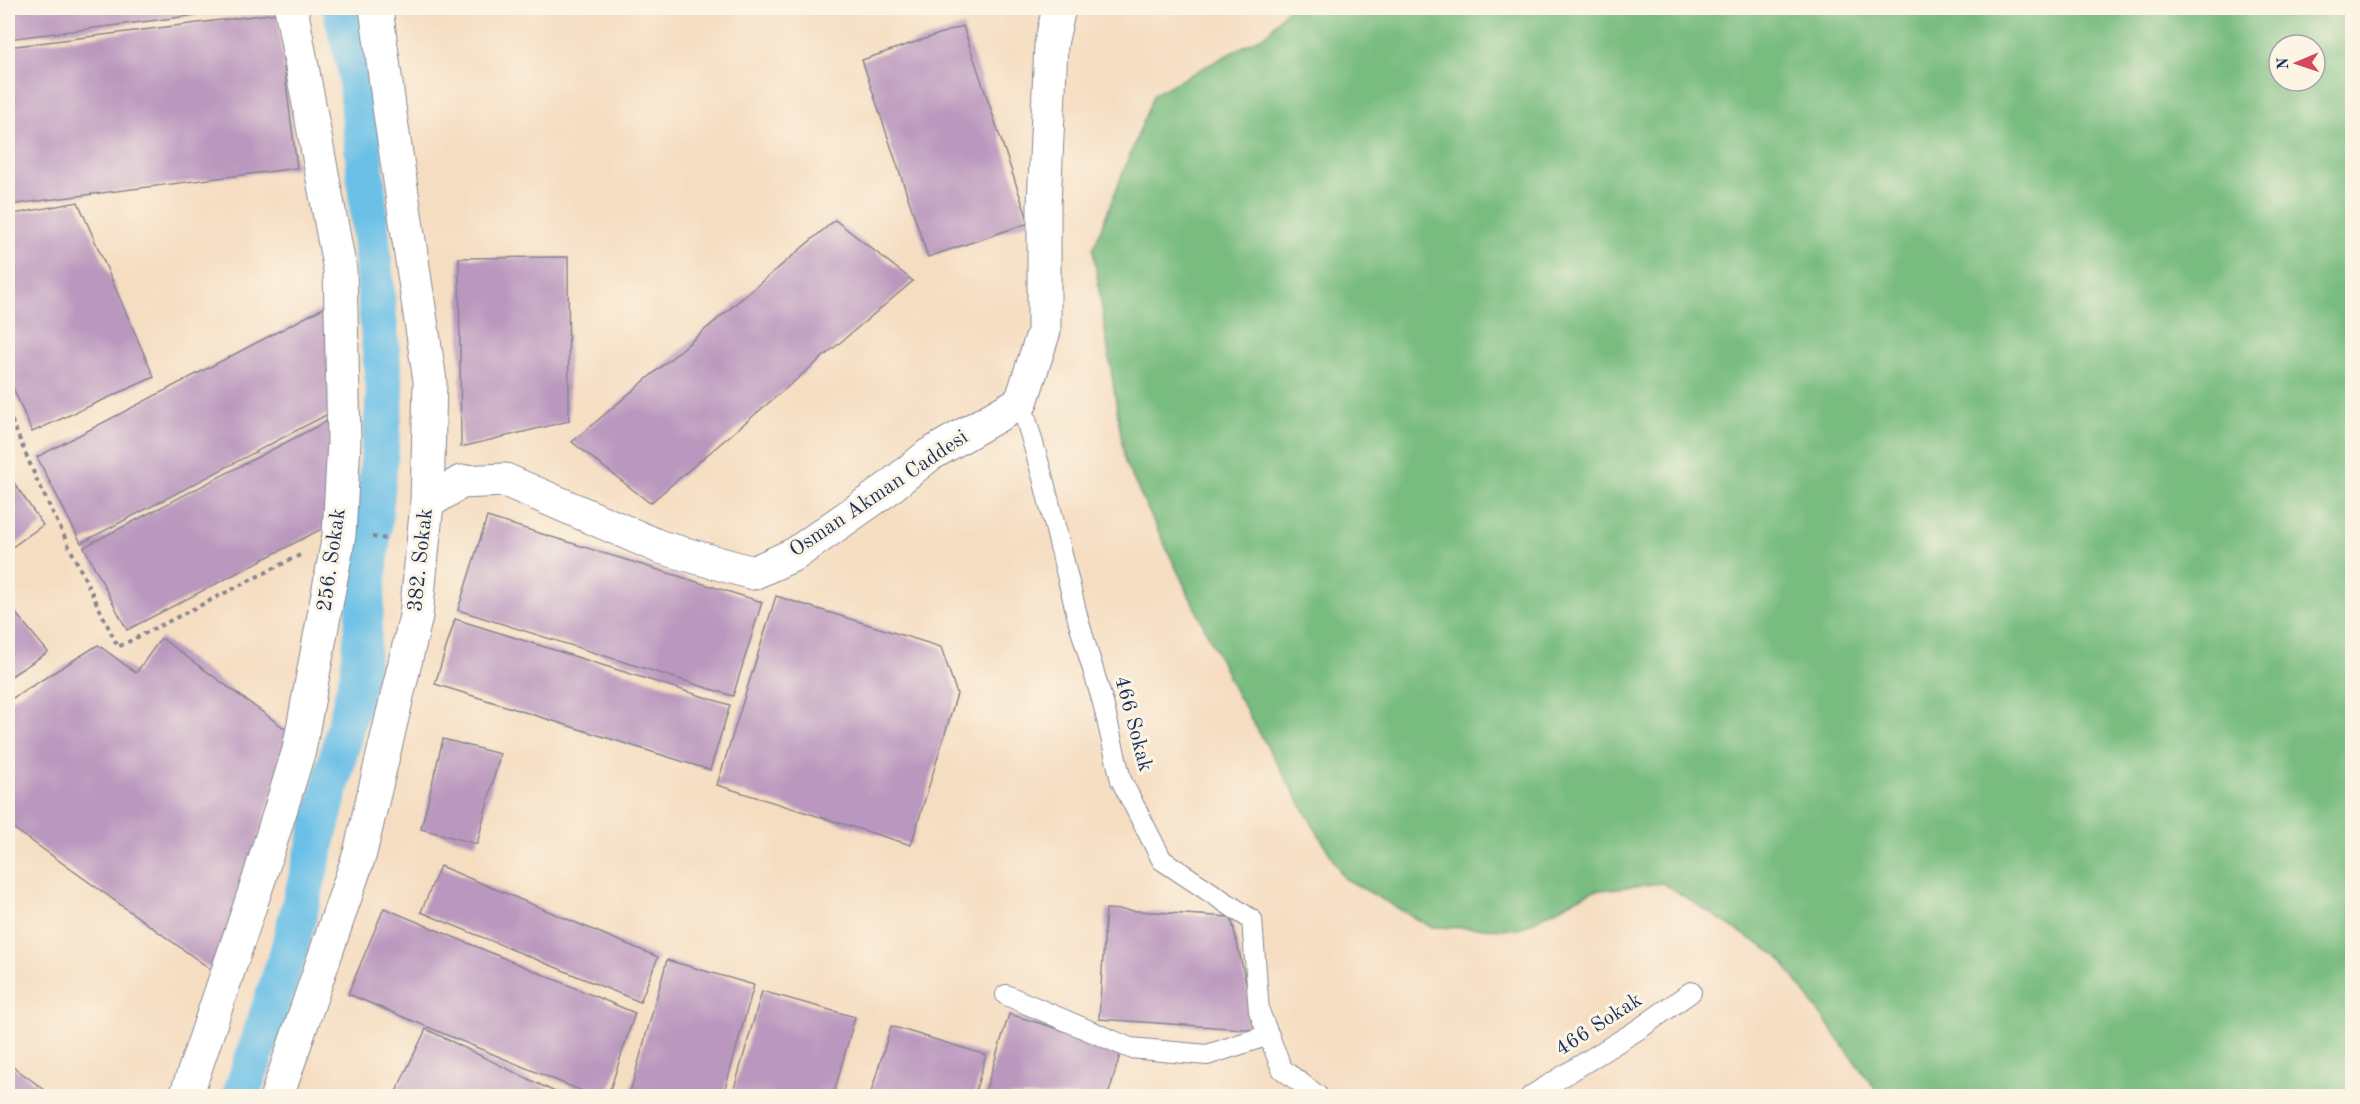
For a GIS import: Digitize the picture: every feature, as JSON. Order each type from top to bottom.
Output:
[{"type":"street","name":"256. Sokak","points":[[186,1096],[259,879],[298,750],[339,535],[344,441],[340,270],[291,8]]},
{"type":"street","name":"382. Sokak","points":[[277,1096],[360,853],[416,616],[428,502],[430,381],[376,8]]},
{"type":"street","points":[[1022,402],[1044,331],[1044,205],[1050,55],[1059,8]]},
{"type":"street","name":"Osman Akman Caddesi","points":[[428,502],[461,482],[505,480],[660,547],[753,573],[795,554],[886,490],[929,456],[1022,402]]},
{"type":"lane","name":"466 Sokak","points":[[1022,402],[1079,623],[1103,703],[1121,780],[1162,860],[1252,920],[1259,1011],[1282,1069],[1318,1096]]},
{"type":"lane","name":"466 Sokak","points":[[1531,1096],[1639,1029],[1691,992]]},
{"type":"lane","points":[[1006,995],[1130,1048],[1207,1055],[1269,1035]]},
{"type":"path","points":[[8,412],[36,478],[118,647],[339,535]]},
{"type":"green space","points":[[1288,8],[2352,8],[2352,1096],[1880,1096],[1778,956],[1663,883],[1592,891],[1518,929],[1431,927],[1344,878],[1236,693],[1125,462],[1093,249],[1154,94],[1267,34]]},
{"type":"building","points":[[8,8],[244,8],[244,9],[8,39]]},
{"type":"building","points":[[277,13],[297,168],[8,205],[8,47]]},
{"type":"building","points":[[963,26],[1029,223],[928,257],[862,60]]},
{"type":"building","points":[[78,202],[154,377],[32,432],[8,376],[8,215]]},
{"type":"building","points":[[835,220],[913,281],[650,503],[572,442]]},
{"type":"building","points":[[568,257],[569,421],[461,447],[459,258]]},
{"type":"building","points":[[331,304],[330,413],[81,543],[37,457]]},
{"type":"building","points":[[331,419],[331,524],[127,630],[84,547]]},
{"type":"building","points":[[8,474],[43,525],[8,550]]},
{"type":"building","points":[[487,517],[762,602],[733,696],[458,610]]},
{"type":"building","points":[[776,596],[941,647],[957,694],[911,845],[717,785]]},
{"type":"building","points":[[8,604],[48,652],[8,678]]},
{"type":"building","points":[[455,619],[730,705],[710,770],[435,684]]},
{"type":"building","points":[[161,638],[291,733],[216,973],[8,824],[8,701],[98,645],[136,673]]},
{"type":"building","points":[[443,739],[500,754],[477,844],[421,829]]},
{"type":"building","points":[[440,866],[658,957],[640,1002],[421,912]]},
{"type":"building","points":[[384,908],[635,1013],[608,1096],[594,1096],[348,994]]},
{"type":"building","points":[[1106,909],[1231,917],[1257,1030],[1099,1019]]},
{"type":"building","points":[[667,960],[754,985],[723,1096],[629,1096]]},
{"type":"building","points":[[762,991],[855,1017],[833,1096],[732,1096]]},
{"type":"building","points":[[1009,1014],[1122,1048],[1108,1096],[984,1096]]},
{"type":"building","points":[[891,1026],[986,1055],[974,1096],[870,1096]]},
{"type":"building","points":[[426,1029],[563,1096],[394,1096]]},
{"type":"building","points":[[8,1063],[53,1096],[8,1096]]},
{"type":"waterway","points":[[241,1096],[288,954],[359,673],[385,396],[356,69],[341,8]]}]
